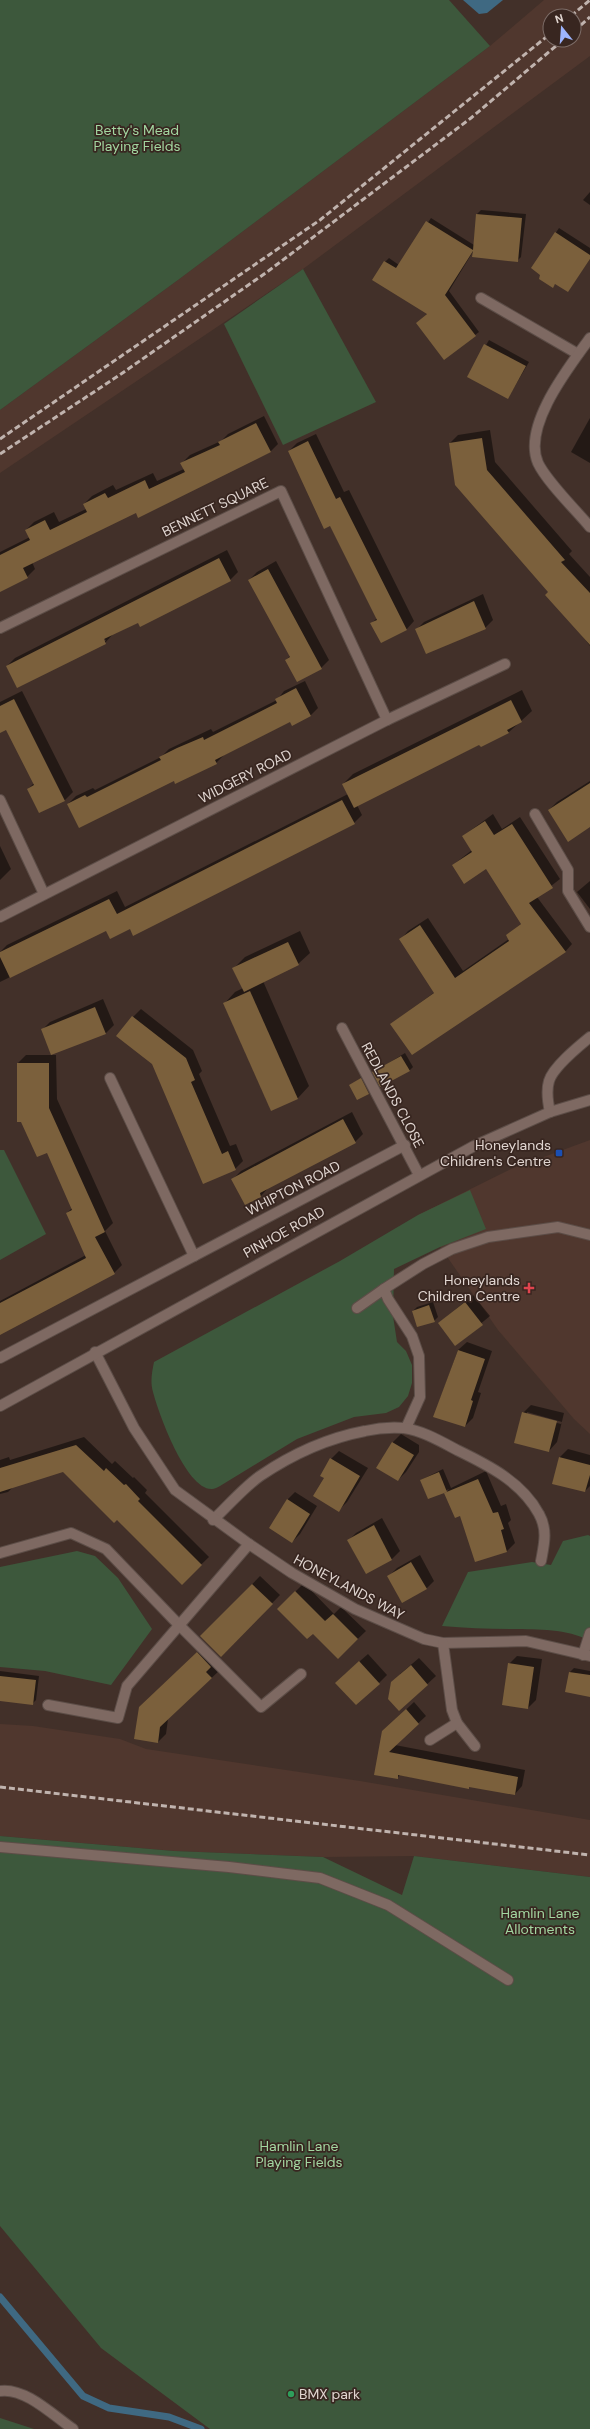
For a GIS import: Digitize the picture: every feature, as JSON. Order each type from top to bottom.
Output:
[{"type":"street","points":[[481,298],[578,354]]},
{"type":"street","points":[[590,338],[562,377],[541,417],[536,431],[536,454],[538,463],[590,527]]},
{"type":"street","name":"BENNETT SQUARE","points":[[0,628],[281,491],[387,720]]},
{"type":"street","name":"WIDGERY ROAD","points":[[0,917],[387,720],[505,664]]},
{"type":"street","points":[[0,800],[44,894]]},
{"type":"street","points":[[536,814],[568,870],[568,891],[590,927]]},
{"type":"street","name":"REDLANDS CLOSE","points":[[342,1028],[405,1145],[419,1175]]},
{"type":"street","points":[[550,1112],[548,1099],[549,1080],[558,1067],[590,1037]]},
{"type":"street","points":[[110,1078],[194,1256]]},
{"type":"street","name":"PINHOE ROAD","points":[[0,1406],[95,1352],[474,1146],[550,1112],[590,1100]]},
{"type":"street","name":"WHIPTON ROAD","points":[[0,1358],[70,1323],[405,1145]]},
{"type":"street","points":[[357,1308],[422,1264],[452,1249],[488,1237],[558,1227],[590,1235]]},
{"type":"street","points":[[384,1289],[388,1300],[412,1336],[419,1356],[420,1397],[406,1428]]},
{"type":"street","name":"HONEYLANDS WAY","points":[[95,1352],[150,1455],[175,1490],[213,1520],[292,1573],[355,1609],[407,1634],[444,1643],[526,1641],[587,1655],[590,1634]]},
{"type":"street","points":[[213,1520],[259,1477],[305,1451],[336,1438],[364,1431],[387,1427],[406,1428],[433,1437],[480,1460],[498,1471],[517,1486],[540,1514],[546,1536],[541,1561]]},
{"type":"street","points":[[0,1553],[71,1533],[106,1549],[261,1707],[301,1674]]},
{"type":"street","points":[[48,1705],[118,1718],[127,1686],[249,1544]]},
{"type":"street","points":[[444,1643],[448,1693],[457,1723],[475,1746]]},
{"type":"street","points":[[430,1740],[457,1723]]},
{"type":"street","points":[[0,1847],[229,1867],[320,1878],[388,1905],[508,1980]]},
{"type":"street","points":[[0,2391],[7,2390],[26,2397],[73,2429]]},
{"type":"shaded area","points":[[544,0],[590,0],[590,56],[303,269],[0,473],[0,410],[178,280],[490,46]]},
{"type":"shaded area","name":"Honeylands Children Centre","points":[[590,1140],[590,1434],[574,1419],[498,1330],[418,1215],[511,1169]]},
{"type":"shaded area","points":[[0,1724],[33,1726],[120,1739],[146,1749],[360,1781],[590,1820],[590,1877],[414,1856],[323,1857],[174,1851],[0,1836]]},
{"type":"green space","name":"Betty's Mead Playing Fields","points":[[0,0],[449,0],[490,46],[178,280],[0,410]]},
{"type":"green space","points":[[303,269],[376,402],[283,445],[224,324]]},
{"type":"green space","points":[[0,1150],[4,1150],[46,1234],[0,1260]]},
{"type":"green space","points":[[470,1190],[486,1229],[440,1247],[394,1269],[393,1316],[397,1342],[406,1351],[412,1365],[412,1383],[408,1396],[399,1407],[386,1413],[354,1417],[297,1439],[220,1486],[212,1489],[202,1486],[183,1464],[167,1432],[153,1392],[152,1373],[154,1362],[340,1261],[418,1215]]},
{"type":"green space","points":[[588,1535],[590,1536],[590,1641],[571,1634],[552,1630],[442,1626],[468,1572],[532,1562],[551,1565],[563,1541]]},
{"type":"green space","points":[[77,1551],[95,1556],[118,1578],[152,1629],[111,1685],[45,1671],[0,1667],[0,1567]]},
{"type":"green space","name":"Hamlin Lane Playing Fields","points":[[0,1836],[174,1851],[323,1857],[402,1895],[414,1856],[590,1877],[590,2429],[210,2429],[101,2348],[0,2226]]},
{"type":"green space","points":[[0,2418],[34,2429],[0,2429]]},
{"type":"water","points":[[463,0],[503,0],[487,13],[479,14]]},
{"type":"building","points":[[476,214],[522,218],[518,262],[472,257],[473,251],[445,295],[476,336],[444,360],[416,323],[427,314],[372,280],[384,261],[396,268],[426,221],[473,250]]},
{"type":"building","points":[[555,232],[590,255],[590,259],[568,292],[555,284],[553,288],[539,279],[540,275],[531,268]]},
{"type":"building","points":[[484,344],[526,366],[508,399],[467,377]]},
{"type":"building","points":[[256,423],[271,452],[138,518],[136,513],[23,568],[28,578],[0,592],[0,555],[30,540],[25,530],[45,520],[50,530],[87,512],[83,504],[105,493],[108,498],[145,480],[149,489],[185,472],[180,463],[220,445],[218,442]]},
{"type":"building","points":[[482,438],[487,470],[565,560],[561,562],[590,593],[590,645],[545,595],[548,592],[455,485],[449,443]]},
{"type":"building","points":[[308,441],[336,499],[340,497],[407,630],[381,643],[370,623],[377,620],[330,526],[324,529],[288,451]]},
{"type":"building","points":[[219,558],[231,581],[140,627],[138,623],[104,639],[106,644],[17,688],[6,666]]},
{"type":"building","points":[[268,569],[322,669],[297,682],[285,660],[290,657],[248,580]]},
{"type":"building","points":[[474,601],[486,629],[426,654],[415,629]]},
{"type":"building","points":[[296,688],[311,716],[292,726],[290,722],[215,760],[217,764],[175,784],[174,781],[79,828],[67,804],[85,795],[87,797],[161,760],[159,757],[177,748],[203,737],[204,740],[277,703],[275,699]]},
{"type":"building","points":[[14,699],[65,801],[39,813],[27,789],[34,785],[6,730],[0,733],[0,706]]},
{"type":"building","points":[[511,700],[522,722],[507,730],[509,733],[481,747],[479,745],[354,808],[342,784]]},
{"type":"building","points":[[590,783],[590,827],[568,842],[548,810]]},
{"type":"building","points":[[342,800],[355,824],[133,936],[130,929],[110,939],[106,931],[10,978],[0,957],[0,952],[109,899],[117,914]]},
{"type":"building","points":[[485,821],[494,835],[512,824],[553,888],[529,903],[566,952],[412,1055],[390,1024],[434,993],[399,939],[420,925],[455,978],[509,941],[506,935],[521,924],[486,869],[464,884],[452,865],[472,852],[462,836]]},
{"type":"building","points":[[288,942],[299,965],[244,992],[232,968]]},
{"type":"building","points":[[250,991],[298,1099],[271,1111],[223,1003]]},
{"type":"building","points":[[95,1007],[106,1034],[51,1055],[41,1029]]},
{"type":"building","points":[[132,1016],[186,1058],[195,1080],[191,1082],[222,1154],[228,1151],[236,1170],[203,1184],[152,1064],[116,1036]]},
{"type":"building","points":[[401,1056],[410,1071],[380,1087],[372,1072]]},
{"type":"building","points":[[17,1063],[49,1063],[49,1108],[105,1232],[95,1237],[115,1274],[0,1335],[0,1303],[86,1258],[66,1213],[72,1210],[47,1153],[37,1157],[21,1122],[17,1122]]},
{"type":"building","points":[[361,1078],[369,1094],[357,1100],[349,1085]]},
{"type":"building","points":[[343,1119],[356,1143],[260,1193],[261,1197],[245,1205],[231,1179]]},
{"type":"building","points":[[465,1302],[483,1325],[455,1346],[438,1323]]},
{"type":"building","points":[[429,1305],[435,1322],[417,1327],[412,1311]]},
{"type":"building","points":[[458,1350],[485,1359],[471,1400],[473,1401],[465,1427],[433,1417]]},
{"type":"building","points":[[522,1412],[557,1421],[549,1452],[514,1443]]},
{"type":"building","points":[[392,1442],[414,1455],[398,1481],[376,1468]]},
{"type":"building","points":[[76,1445],[104,1471],[106,1468],[124,1485],[126,1484],[140,1499],[138,1501],[202,1565],[182,1585],[117,1520],[114,1523],[63,1472],[0,1492],[0,1468]]},
{"type":"building","points":[[559,1457],[590,1465],[590,1475],[585,1492],[552,1484]]},
{"type":"building","points":[[330,1458],[360,1476],[339,1512],[313,1496],[324,1478],[320,1476]]},
{"type":"building","points":[[439,1472],[447,1492],[428,1499],[420,1480]]},
{"type":"building","points":[[478,1479],[493,1513],[498,1512],[504,1529],[501,1530],[507,1552],[475,1562],[460,1516],[455,1518],[444,1493]]},
{"type":"building","points":[[287,1499],[310,1514],[292,1543],[269,1528]]},
{"type":"building","points":[[374,1525],[392,1560],[366,1574],[347,1540]]},
{"type":"building","points":[[411,1562],[427,1589],[402,1603],[387,1576]]},
{"type":"building","points":[[252,1584],[273,1604],[221,1657],[200,1636]]},
{"type":"building","points":[[295,1591],[325,1621],[333,1614],[358,1639],[338,1659],[313,1634],[307,1639],[277,1609]]},
{"type":"building","points":[[197,1652],[211,1667],[206,1672],[212,1678],[160,1727],[158,1743],[134,1739],[139,1707]]},
{"type":"building","points":[[359,1661],[380,1684],[356,1705],[335,1683]]},
{"type":"building","points":[[508,1663],[534,1667],[528,1709],[502,1705]]},
{"type":"building","points":[[411,1665],[428,1685],[399,1711],[388,1699],[391,1682]]},
{"type":"building","points":[[569,1672],[590,1675],[590,1697],[565,1692]]},
{"type":"building","points":[[0,1676],[36,1680],[33,1705],[0,1701]]},
{"type":"building","points":[[406,1709],[419,1724],[389,1752],[518,1777],[515,1795],[469,1787],[469,1789],[398,1775],[398,1779],[374,1775],[382,1731]]},
{"type":"waterway","points":[[0,2297],[83,2396],[109,2408],[169,2417],[201,2429]]},
{"type":"railway","points":[[580,8],[590,0]]},
{"type":"railway","points":[[582,24],[590,17]]},
{"type":"railway","points":[[0,439],[320,220],[542,40]]},
{"type":"railway","points":[[0,454],[121,374],[267,272],[471,118],[554,48]]},
{"type":"railway","points":[[0,1787],[590,1855]]},
{"type":"place","name":"Honeylands Children's Centre","points":[[559,1153]]},
{"type":"place","name":"Honeylands Children Centre","points":[[529,1288]]},
{"type":"place","name":"BMX park","points":[[291,2394]]},
{"type":"park label","name":"Hamlin Lane Allotments","points":[[540,1922]]}]
